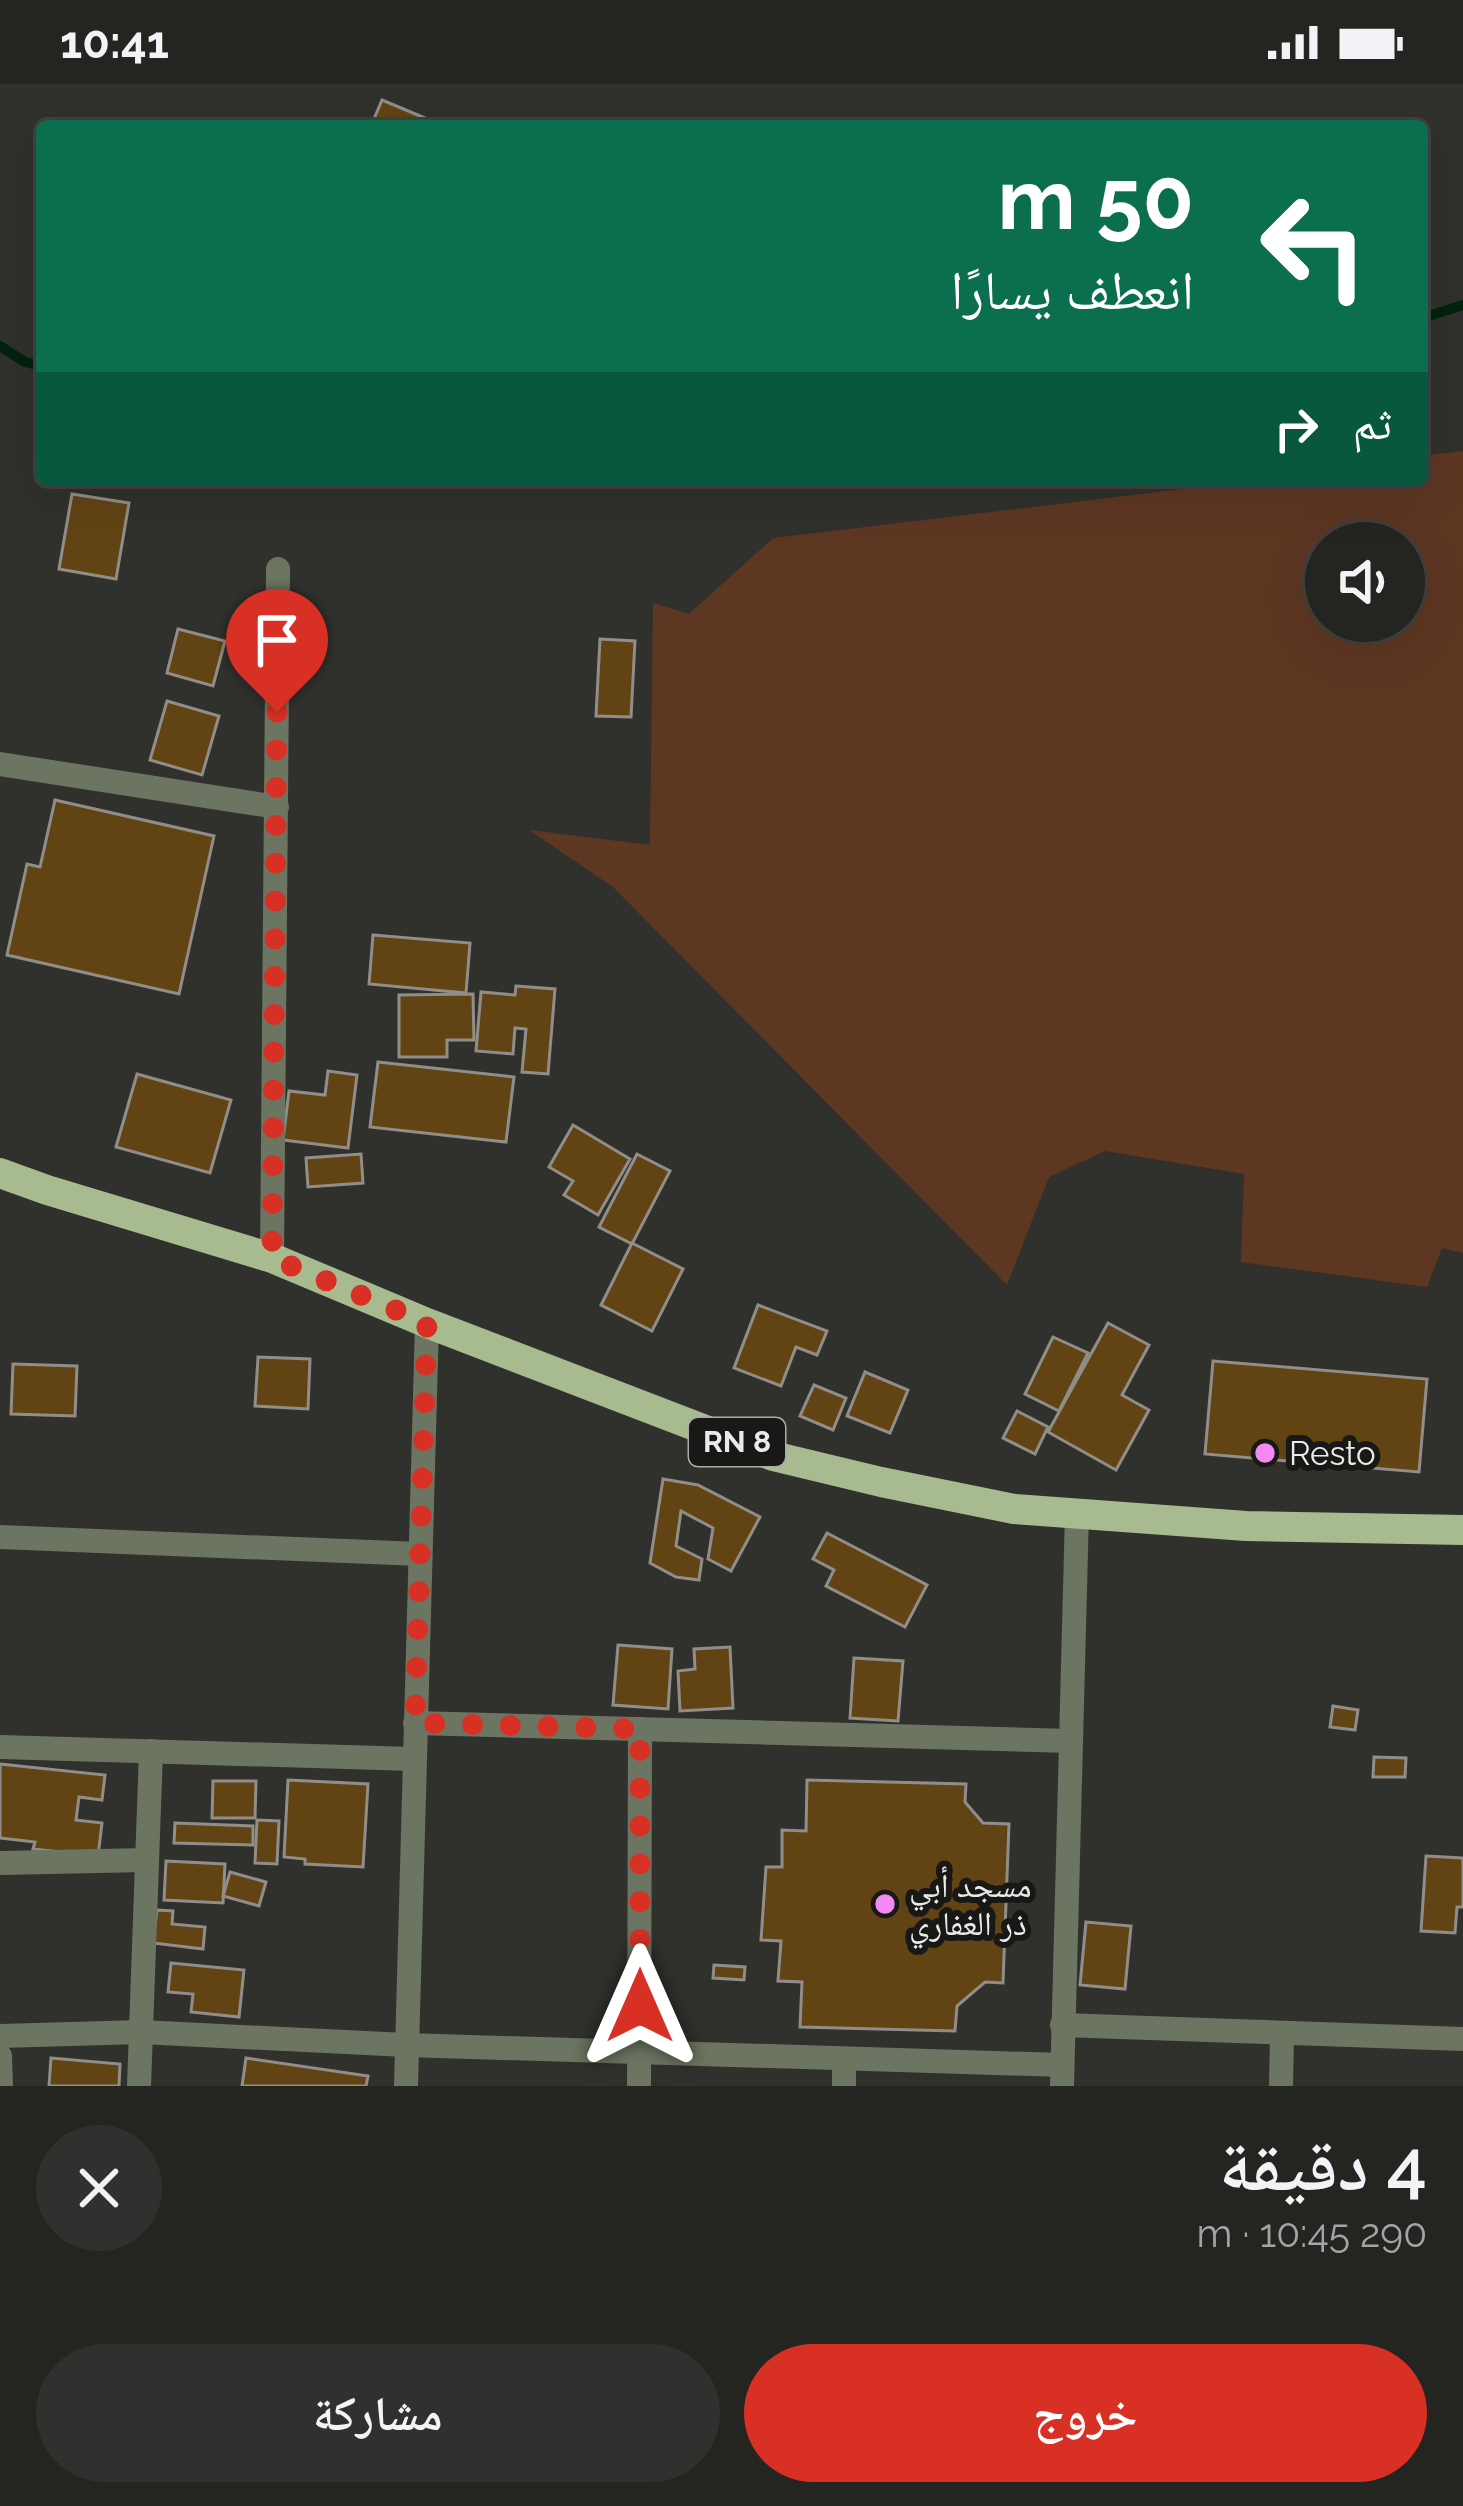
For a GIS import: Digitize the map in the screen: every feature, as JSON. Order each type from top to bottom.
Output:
[{"type":"main road","name":"RN 8","points":[[0,1174],[272,1258],[773,1456],[1014,1509],[1246,1526],[1463,1530]]},
{"type":"main road","name":"RN 8","points":[[0,1194],[47,1190]]},
{"type":"street","points":[[272,1258],[278,569]]},
{"type":"street","points":[[0,764],[277,807]]},
{"type":"street","points":[[406,2086],[427,1323]]},
{"type":"street","points":[[0,2036],[141,2032],[844,2059],[1062,2076],[1077,1513]]},
{"type":"street","points":[[0,1538],[419,1554]]},
{"type":"street","points":[[415,1723],[1070,1741]]},
{"type":"street","points":[[639,2086],[640,1729]]},
{"type":"street","points":[[0,1747],[414,1759]]},
{"type":"street","points":[[139,2086],[151,1751]]},
{"type":"street","points":[[0,1863],[147,1859]]},
{"type":"street","points":[[1062,2025],[1463,2039]]},
{"type":"street","points":[[1281,2086],[1282,2034]]},
{"type":"street","points":[[0,2056],[1,2086]]},
{"type":"street","points":[[844,2059],[844,2086]]},
{"type":"shaded area","points":[[1463,451],[1463,1253],[1442,1248],[1427,1287],[1241,1262],[1244,1174],[1105,1151],[1049,1177],[1007,1285],[613,887],[529,830],[650,845],[653,603],[689,614],[773,538],[1207,486],[1428,486],[1428,455]]},
{"type":"building","points":[[382,100],[430,120],[374,120]]},
{"type":"building","points":[[72,494],[129,503],[116,579],[59,569]]},
{"type":"building","points":[[178,629],[225,641],[213,686],[167,673]]},
{"type":"building","points":[[600,639],[635,641],[631,717],[596,716]]},
{"type":"building","points":[[167,701],[219,716],[202,775],[150,760]]},
{"type":"building","points":[[55,800],[214,836],[179,994],[7,955],[27,864],[40,867]]},
{"type":"building","points":[[373,935],[470,943],[466,993],[369,984]]},
{"type":"building","points":[[516,986],[555,989],[548,1074],[522,1072],[526,1029],[515,1028],[513,1054],[476,1051],[481,992],[515,995]]},
{"type":"building","points":[[473,994],[474,1040],[447,1040],[447,1057],[399,1057],[399,995]]},
{"type":"building","points":[[378,1062],[514,1077],[506,1142],[370,1127]]},
{"type":"building","points":[[328,1071],[357,1075],[348,1148],[283,1140],[289,1091],[325,1095]]},
{"type":"building","points":[[137,1074],[231,1100],[210,1173],[116,1147]]},
{"type":"building","points":[[573,1125],[630,1159],[598,1215],[564,1195],[573,1181],[549,1167]]},
{"type":"building","points":[[361,1154],[363,1183],[308,1187],[306,1158]]},
{"type":"building","points":[[637,1154],[670,1171],[632,1244],[599,1227]]},
{"type":"building","points":[[632,1243],[683,1269],[652,1331],[601,1305]]},
{"type":"building","points":[[758,1305],[827,1331],[817,1355],[796,1347],[781,1386],[734,1368]]},
{"type":"building","points":[[1108,1323],[1149,1345],[1122,1395],[1149,1410],[1116,1470],[1048,1432]]},
{"type":"building","points":[[1053,1337],[1088,1353],[1059,1411],[1025,1394]]},
{"type":"building","points":[[258,1357],[310,1359],[308,1409],[255,1406]]},
{"type":"building","points":[[1213,1361],[1427,1379],[1419,1472],[1205,1454]]},
{"type":"building","points":[[13,1364],[77,1366],[75,1416],[11,1414]]},
{"type":"building","points":[[865,1372],[908,1390],[890,1433],[847,1416]]},
{"type":"building","points":[[814,1385],[846,1398],[833,1430],[800,1416]]},
{"type":"building","points":[[1017,1411],[1048,1427],[1035,1454],[1003,1438]]},
{"type":"building","points":[[663,1479],[698,1485],[760,1517],[731,1571],[708,1559],[713,1528],[681,1511],[676,1546],[702,1559],[699,1580],[676,1577],[650,1563]]},
{"type":"building","points":[[827,1533],[927,1585],[905,1627],[826,1586],[834,1570],[813,1559]]},
{"type":"building","points":[[618,1645],[672,1649],[668,1709],[613,1705]]},
{"type":"building","points":[[730,1647],[733,1708],[680,1711],[678,1671],[695,1669],[694,1649]]},
{"type":"building","points":[[854,1658],[903,1661],[898,1721],[850,1718]]},
{"type":"building","points":[[1333,1706],[1358,1710],[1355,1730],[1330,1727]]},
{"type":"building","points":[[1374,1757],[1406,1758],[1405,1777],[1373,1777]]},
{"type":"building","points":[[0,1764],[105,1775],[102,1800],[79,1797],[76,1820],[102,1823],[98,1856],[33,1849],[35,1842],[0,1838]]},
{"type":"building","points":[[288,1780],[368,1784],[363,1867],[305,1864],[305,1859],[284,1857]]},
{"type":"building","name":"مسجد أبي ذر الغفاري","points":[[807,1780],[966,1784],[965,1802],[983,1823],[1009,1824],[1003,1983],[985,1982],[957,2006],[955,2031],[800,2027],[802,1982],[778,1981],[781,1941],[761,1940],[766,1867],[782,1867],[782,1830],[806,1831]]},
{"type":"building","points":[[213,1781],[256,1781],[255,1818],[212,1818]]},
{"type":"building","points":[[257,1820],[279,1821],[277,1864],[255,1863]]},
{"type":"building","points":[[175,1823],[253,1826],[253,1845],[174,1843]]},
{"type":"building","points":[[1426,1856],[1463,1858],[1463,1907],[1457,1907],[1455,1933],[1421,1931]]},
{"type":"building","points":[[166,1861],[225,1864],[223,1903],[164,1900]]},
{"type":"building","points":[[230,1872],[266,1882],[259,1906],[223,1896]]},
{"type":"building","points":[[157,1910],[173,1911],[172,1924],[205,1927],[203,1949],[153,1943]]},
{"type":"building","points":[[1086,1922],[1131,1926],[1125,1989],[1080,1985]]},
{"type":"building","points":[[171,1963],[244,1970],[239,2017],[191,2012],[193,1994],[168,1992]]},
{"type":"building","points":[[714,1965],[745,1967],[744,1980],[713,1978]]},
{"type":"building","points":[[51,2058],[120,2064],[119,2086],[49,2086]]},
{"type":"building","points":[[246,2058],[368,2076],[366,2086],[242,2086]]},
{"type":"waterway","points":[[1428,316],[1463,305]]},
{"type":"waterway","points":[[0,346],[36,365]]},
{"type":"place","name":"Resto","points":[[1265,1453]]},
{"type":"place","name":"مسجد أبي ذر الغفاري","points":[[885,1904]]},
{"type":"route","points":[[277,712],[272,1258],[427,1323],[415,1723],[640,1729],[640,2006]]}]
